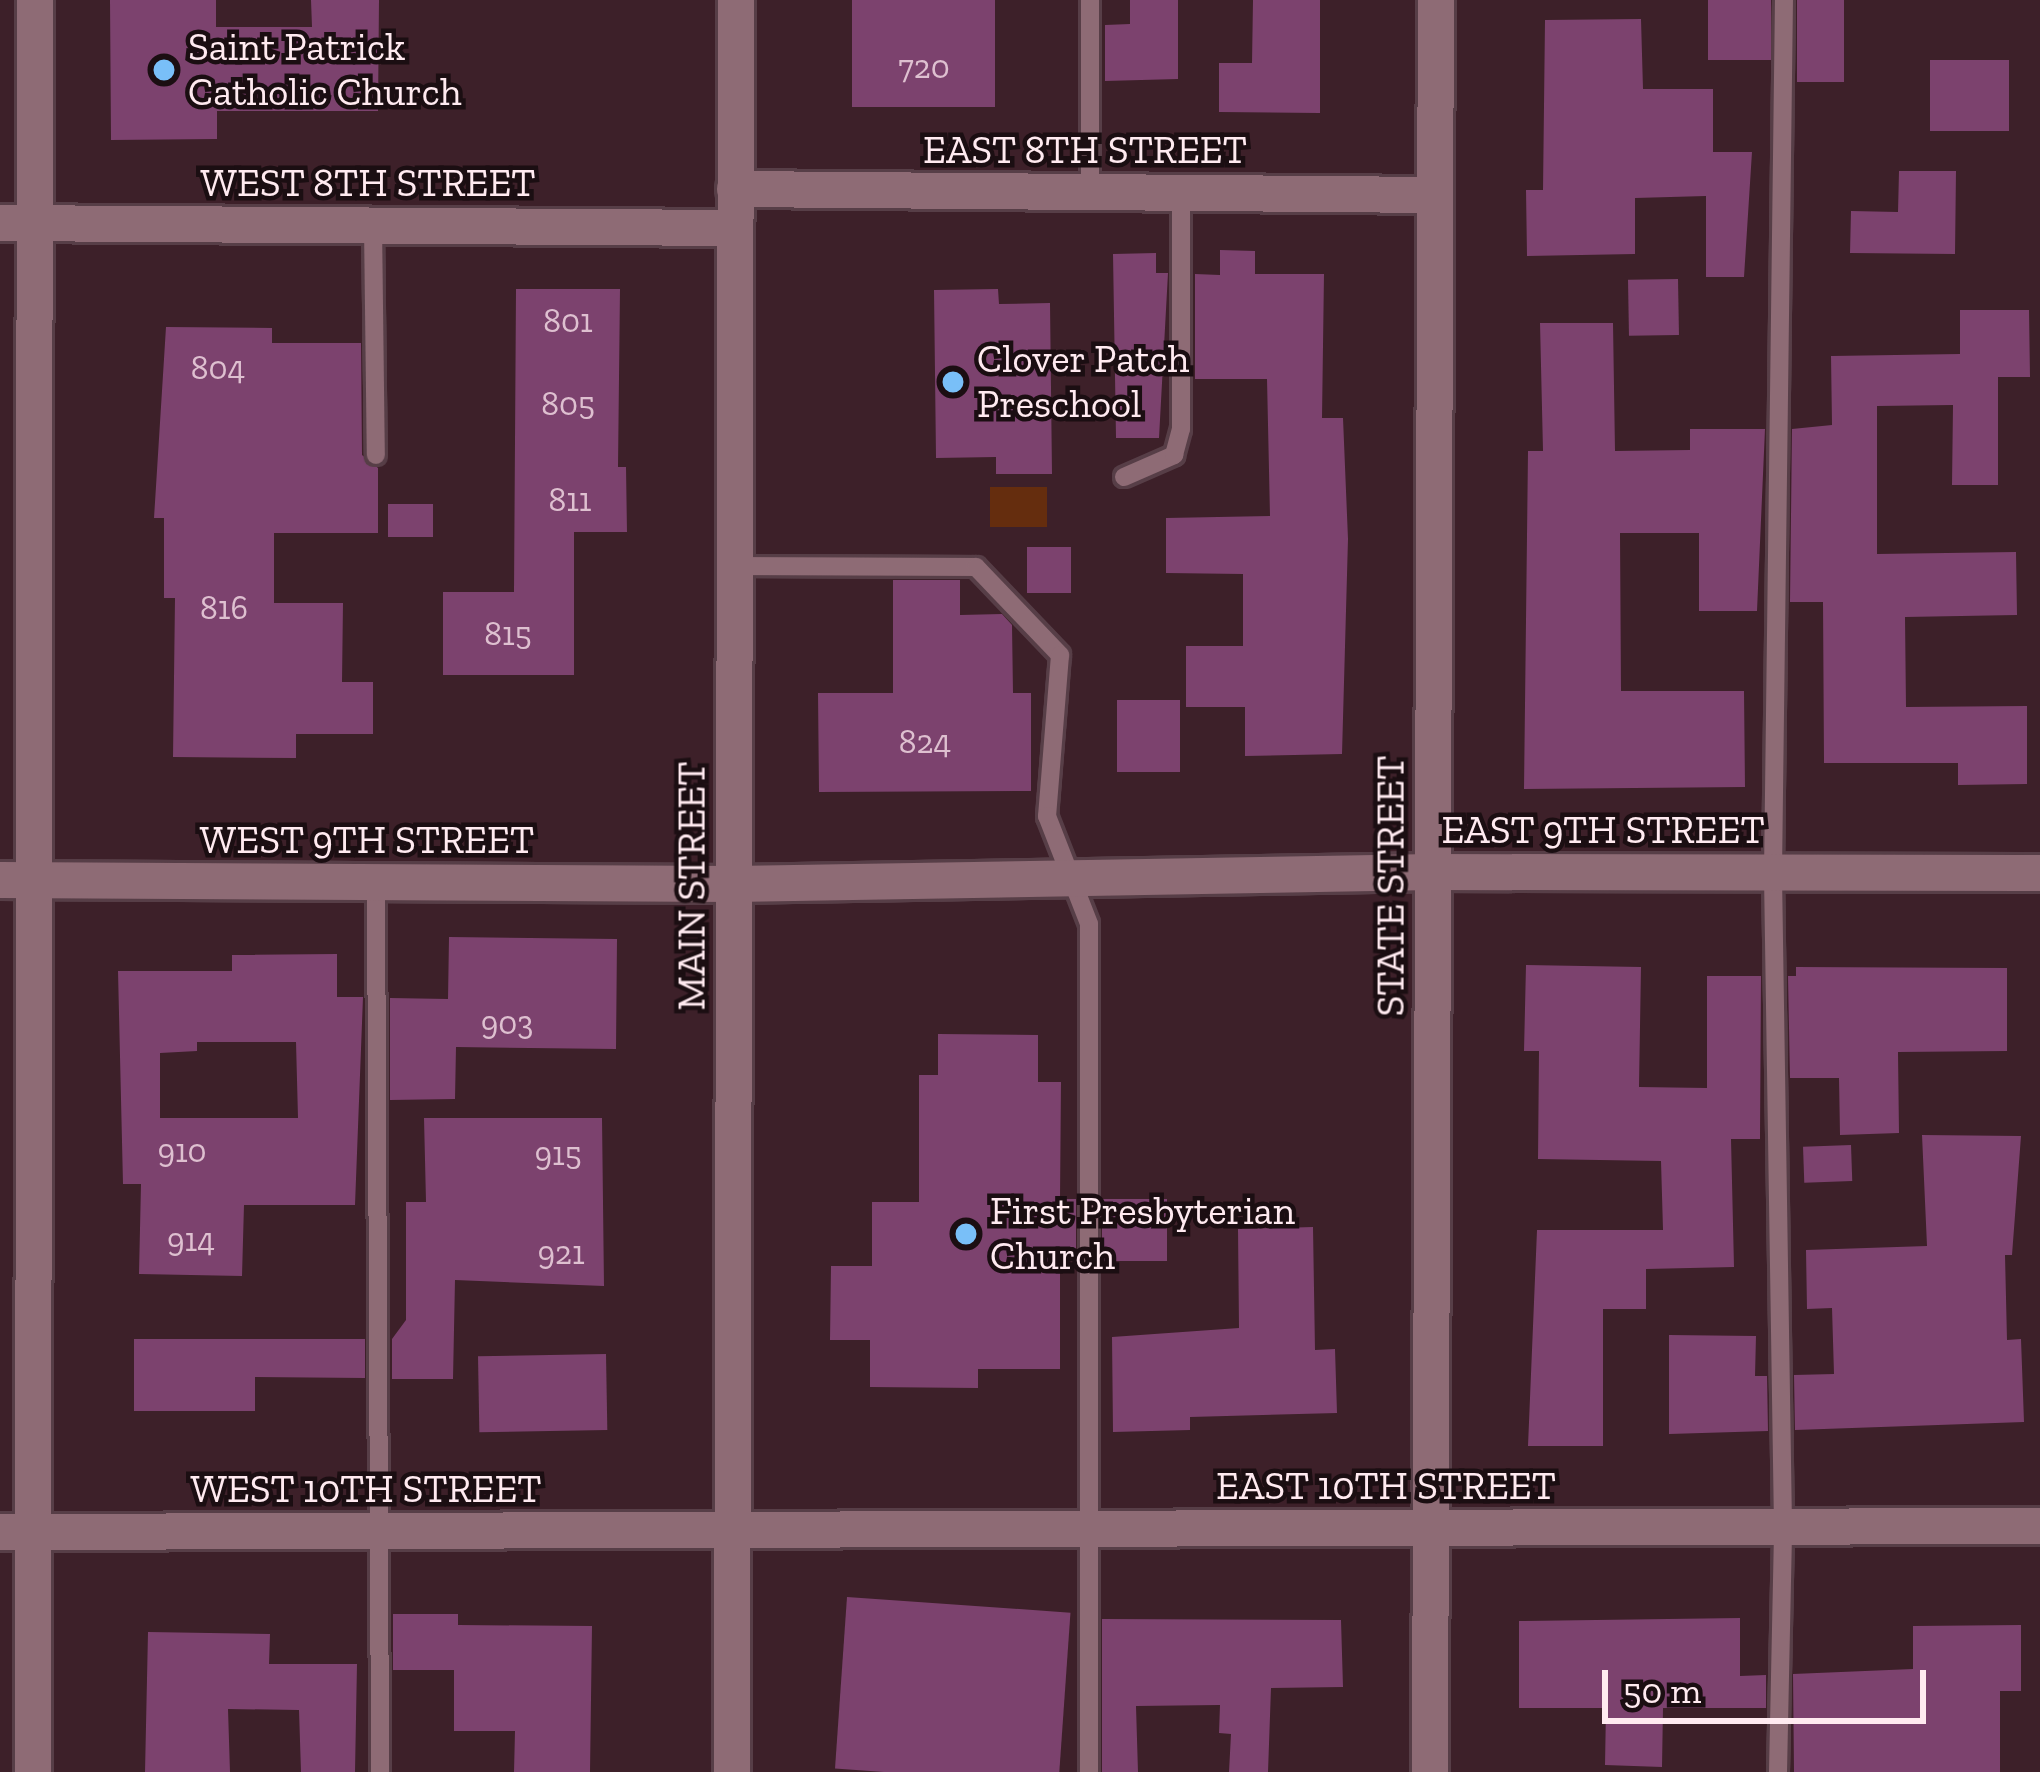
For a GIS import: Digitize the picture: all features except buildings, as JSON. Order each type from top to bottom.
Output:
[{"type":"street","points":[[33,1772],[17,1532],[17,223],[35,0]]},
{"type":"street","name":"MAIN STREET","points":[[732,1772],[736,0]]},
{"type":"street","name":"STATE STREET","points":[[1430,1772],[1436,0]]},
{"type":"street","name":"EAST 8TH STREET","points":[[735,189],[1435,195]]},
{"type":"street","name":"WEST 8TH STREET","points":[[17,223],[735,228]]},
{"type":"street","name":"EAST 9TH STREET","points":[[734,884],[1433,872],[2040,872]]},
{"type":"street","name":"WEST 9TH STREET","points":[[17,880],[734,884]]},
{"type":"street","name":"EAST 10TH STREET","points":[[732,1531],[2040,1526]]},
{"type":"street","name":"WEST 10TH STREET","points":[[17,1532],[732,1531]]},
{"type":"lane","points":[[1090,0],[1090,192]]},
{"type":"lane","points":[[1778,1772],[1783,1526],[1773,872],[1784,0]]},
{"type":"lane","points":[[1124,477],[1174,455],[1180,429],[1180,193]]},
{"type":"lane","points":[[373,225],[376,455]]},
{"type":"lane","points":[[734,566],[976,567],[1060,655],[1047,816],[1089,924],[1090,1772]]},
{"type":"lane","points":[[376,882],[380,1772]]},
{"type":"shaded area","points":[[990,487],[1047,487],[1047,527],[990,527]]},
{"type":"place","name":"Saint Patrick Catholic Church","points":[[164,70]]},
{"type":"place","name":"Clover Patch Preschool","points":[[953,382]]},
{"type":"place","name":"First Presbyterian Church","points":[[966,1234]]}]
